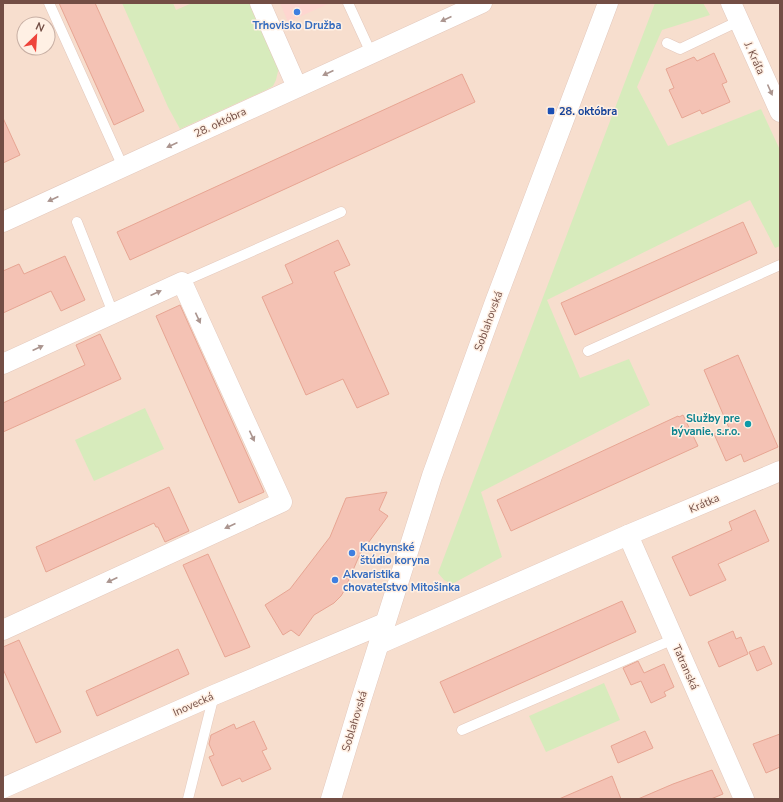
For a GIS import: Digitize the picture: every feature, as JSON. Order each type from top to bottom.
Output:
[{"type":"street","points":[[260,3],[297,87]]},
{"type":"street","name":"28. októbra","points":[[3,222],[482,3]]},
{"type":"street","name":"Soblahovská","points":[[331,799],[432,476],[495,302],[608,3]]},
{"type":"street","name":"J. Kráľa","points":[[735,12],[780,112]]},
{"type":"street","points":[[3,364],[182,282],[282,502],[3,630]]},
{"type":"street","name":"Krátka","points":[[628,535],[780,471]]},
{"type":"street","points":[[379,644],[628,535]]},
{"type":"street","name":"Tatranská","points":[[628,535],[744,799]]},
{"type":"street","name":"Inovecká","points":[[3,788],[214,695],[385,623]]},
{"type":"lane","points":[[49,3],[123,167]]},
{"type":"lane","points":[[348,3],[371,53]]},
{"type":"lane","points":[[667,43],[680,49],[735,12]]},
{"type":"lane","points":[[182,282],[341,212]]},
{"type":"lane","points":[[77,222],[113,313]]},
{"type":"lane","points":[[588,351],[780,265]]},
{"type":"lane","points":[[462,730],[674,639]]},
{"type":"lane","points":[[188,799],[214,695]]},
{"type":"shaded area","points":[[3,3],[780,3],[780,799],[3,799]]},
{"type":"shaded area","name":"Trhovisko Družba","points":[[280,3],[330,3],[288,22]]},
{"type":"green space","points":[[122,3],[173,3],[176,10],[192,3],[251,3],[279,67],[273,86],[180,129],[168,107]]},
{"type":"green space","points":[[655,3],[703,3],[710,15],[662,30],[637,87],[668,146],[761,109],[780,150],[780,246],[775,248],[750,200],[547,300],[580,378],[629,359],[650,405],[481,492],[502,557],[452,584],[444,580],[438,573]]},
{"type":"green space","points":[[145,408],[164,449],[94,481],[75,440]]},
{"type":"green space","points":[[604,683],[620,720],[546,752],[529,716]]},
{"type":"building","points":[[59,3],[95,3],[144,111],[114,125]]},
{"type":"building","points":[[714,53],[727,82],[722,84],[730,102],[702,114],[700,110],[682,118],[669,90],[674,88],[666,69],[694,57],[697,61]]},
{"type":"building","points":[[462,74],[475,102],[130,260],[117,232]]},
{"type":"building","points":[[3,118],[20,155],[3,163]]},
{"type":"building","points":[[743,222],[757,253],[575,335],[561,303]]},
{"type":"building","points":[[338,240],[350,265],[334,272],[389,394],[357,408],[343,379],[306,395],[262,297],[293,283],[285,265]]},
{"type":"building","points":[[65,256],[85,300],[61,311],[51,291],[3,313],[3,271],[19,264],[24,274]]},
{"type":"building","points":[[180,305],[264,492],[239,503],[156,316]]},
{"type":"building","points":[[100,334],[121,379],[3,432],[3,403],[85,365],[76,345]]},
{"type":"building","points":[[738,355],[778,447],[744,462],[741,454],[726,461],[714,434],[729,428],[704,370]]},
{"type":"building","points":[[683,415],[698,446],[511,531],[497,500]]},
{"type":"building","points":[[169,487],[189,531],[165,542],[158,527],[156,527],[154,523],[46,572],[36,547]]},
{"type":"building","points":[[387,492],[379,510],[388,516],[360,554],[341,596],[334,603],[314,615],[299,636],[291,630],[283,635],[265,605],[290,589],[330,537],[346,498]]},
{"type":"building","points":[[755,510],[769,541],[718,564],[726,580],[690,596],[672,557],[732,530],[729,522]]},
{"type":"building","points":[[208,554],[250,647],[225,657],[183,565]]},
{"type":"building","points":[[622,601],[636,632],[454,713],[440,682]]},
{"type":"building","points":[[733,631],[736,639],[741,637],[748,654],[719,667],[708,642]]},
{"type":"building","points":[[19,640],[61,732],[36,743],[3,669],[3,647]]},
{"type":"building","points":[[764,646],[772,664],[757,671],[749,652]]},
{"type":"building","points":[[178,649],[189,674],[97,716],[86,691]]},
{"type":"building","points":[[638,661],[644,673],[664,664],[674,687],[664,692],[666,696],[651,703],[641,681],[631,685],[623,668]]},
{"type":"building","points":[[254,721],[267,749],[262,751],[271,769],[242,782],[240,778],[222,786],[209,757],[214,755],[209,744],[211,735],[234,724],[236,729]]},
{"type":"building","points":[[645,731],[653,748],[618,763],[611,746]]},
{"type":"building","points":[[780,734],[780,767],[766,773],[753,744]]},
{"type":"building","points":[[712,770],[723,794],[711,799],[638,799],[673,784]]},
{"type":"building","points":[[612,776],[621,799],[559,799]]},
{"type":"place","name":"Trhovisko Družba","points":[[297,12]]},
{"type":"place","name":"28. októbra","points":[[551,111]]},
{"type":"place","name":"Služby pre bývanie, s.r.o.","points":[[748,424]]},
{"type":"place","name":"Kuchynské štúdio koryna","points":[[352,553]]},
{"type":"place","name":"Akvaristika chovateľstvo Mitošinka","points":[[335,580]]}]
